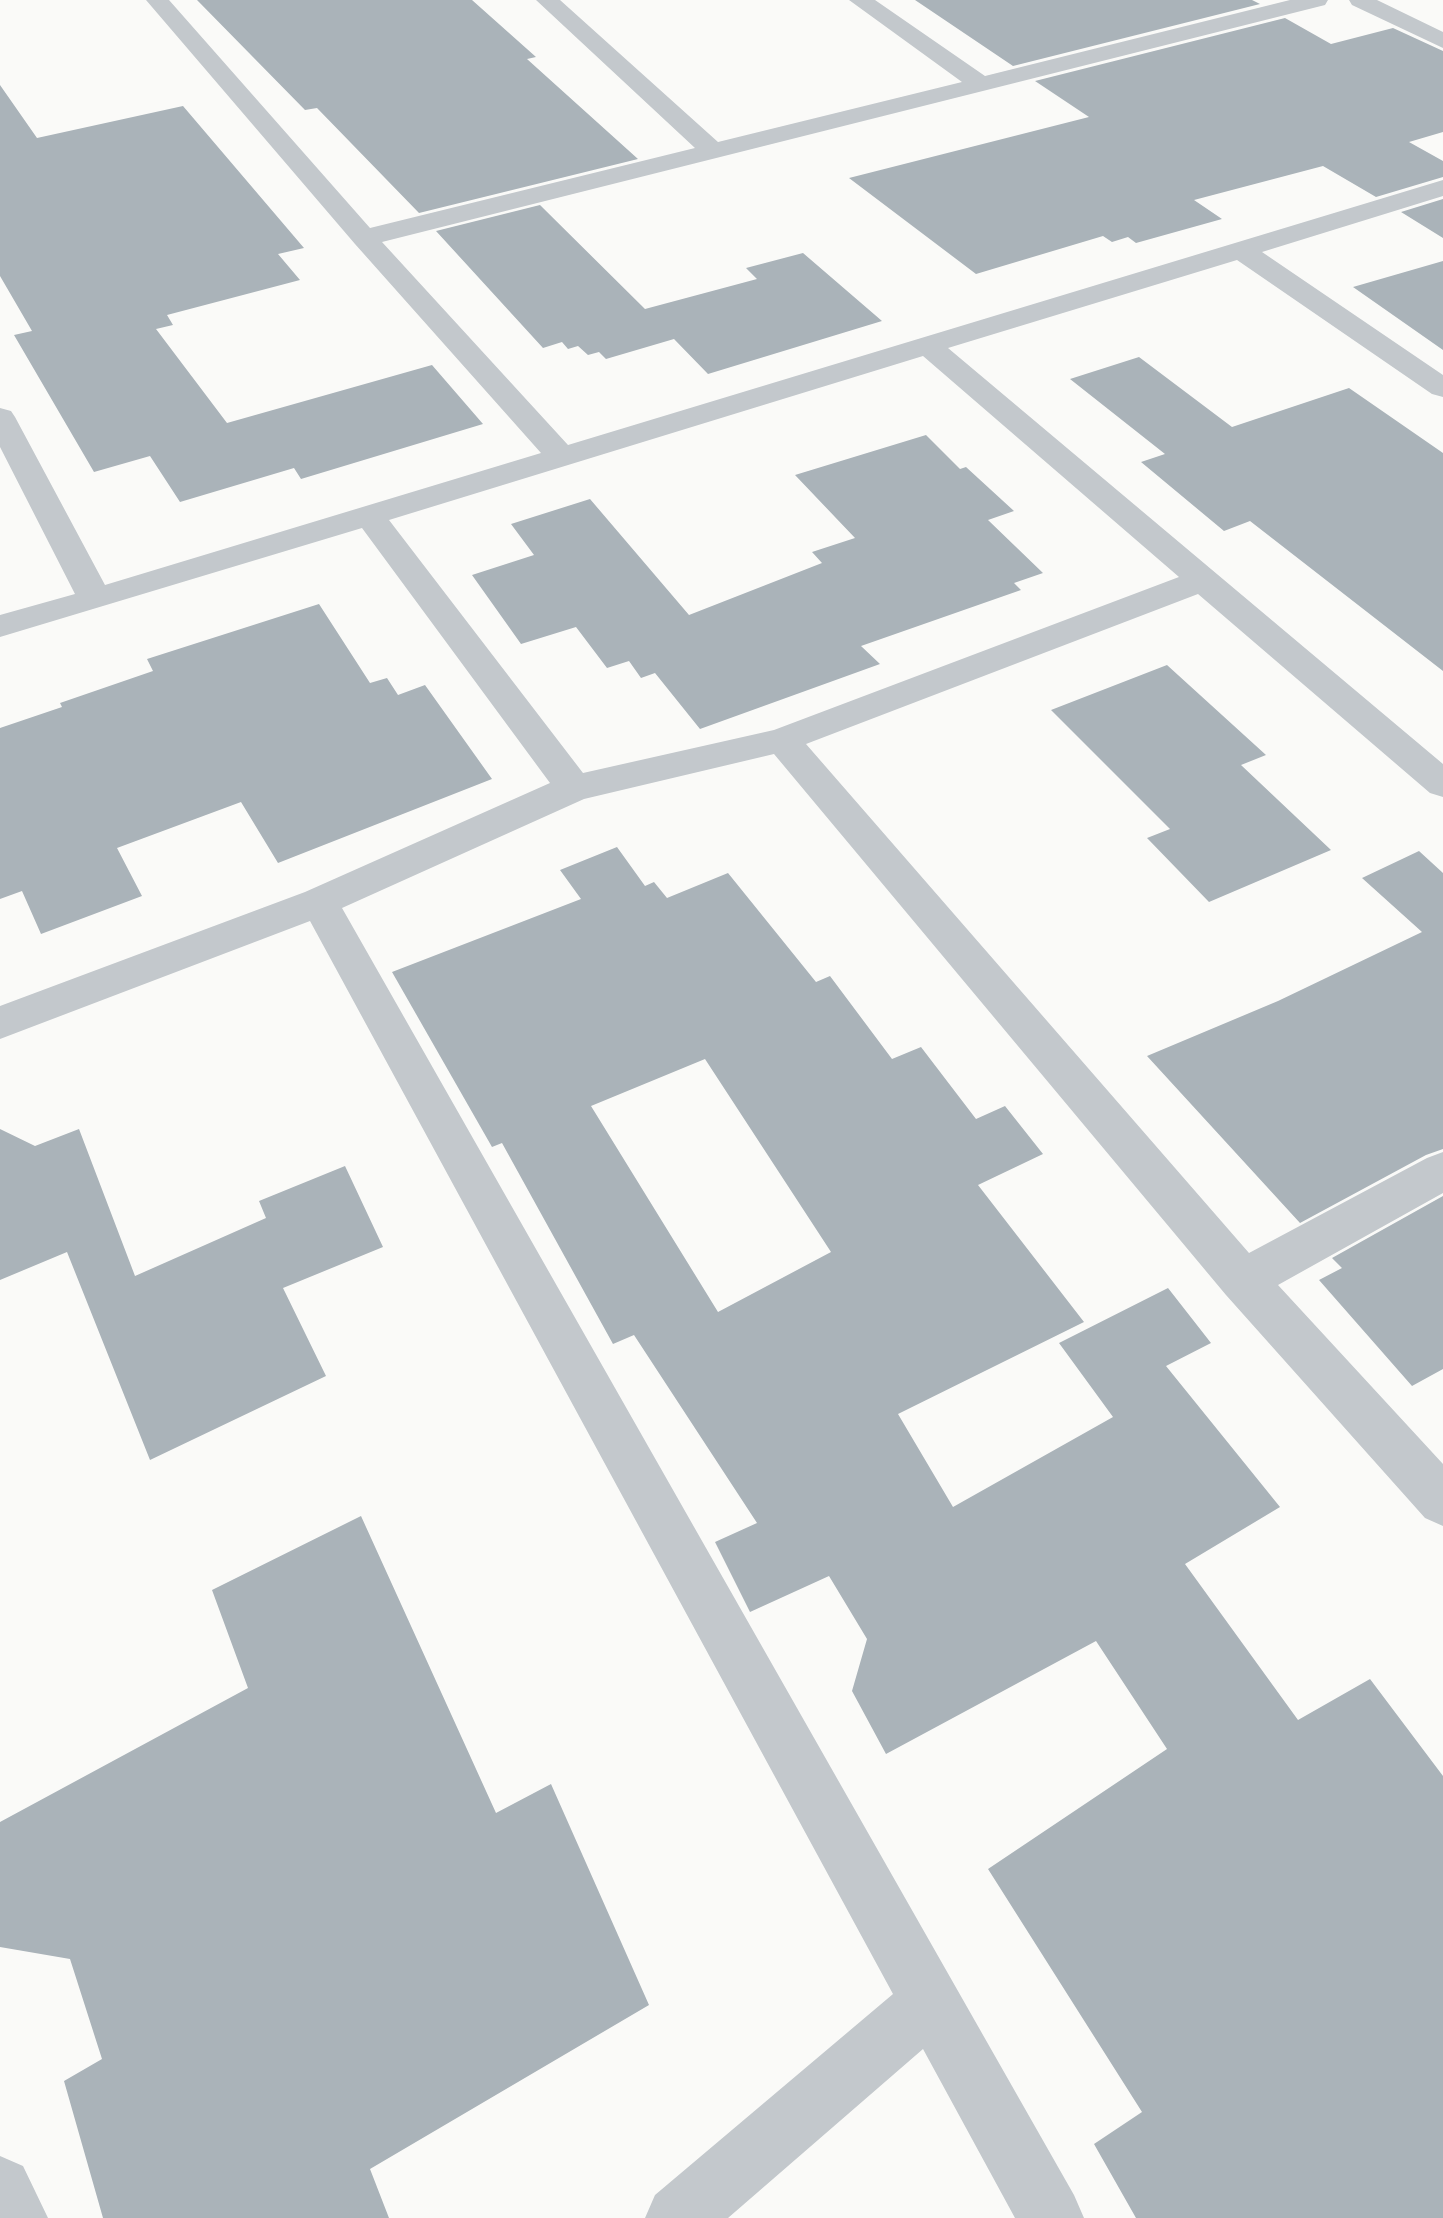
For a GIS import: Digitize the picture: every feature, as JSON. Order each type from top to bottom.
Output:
[{"type":"street","points":[[157,0],[364,238],[562,457]]},
{"type":"street","points":[[547,0],[713,151]]},
{"type":"street","points":[[860,0],[981,84]]},
{"type":"street","points":[[364,238],[1317,0]]},
{"type":"street","points":[[1360,0],[1443,41]]},
{"type":"street","points":[[0,626],[1443,188]]},
{"type":"street","points":[[1241,250],[1443,388]]},
{"type":"street","points":[[927,345],[1443,784]]},
{"type":"street","points":[[0,417],[95,599]]},
{"type":"street","points":[[369,516],[574,788]]},
{"type":"street","points":[[0,1023],[319,902],[574,788],[782,740],[1203,580]]},
{"type":"street","points":[[782,740],[1243,1280],[1443,1501]]},
{"type":"street","points":[[319,902],[1051,2218]]},
{"type":"street","points":[[1243,1280],[1443,1171]]},
{"type":"street","points":[[678,2218],[931,2002]]},
{"type":"street","points":[[0,2189],[15,2218]]},
{"type":"building","points":[[197,0],[472,0],[536,57],[527,59],[638,159],[419,213],[317,108],[305,110]]},
{"type":"building","points":[[915,0],[1252,0],[1260,4],[1013,66]]},
{"type":"building","points":[[1285,18],[1331,44],[1393,28],[1443,51],[1443,132],[1409,142],[1443,161],[1443,177],[1376,197],[1323,166],[1194,200],[1222,219],[1136,243],[1128,237],[1112,242],[1103,236],[976,274],[849,178],[1089,117],[1035,81]]},
{"type":"building","points":[[0,85],[37,138],[183,106],[304,248],[278,254],[300,280],[167,315],[173,325],[156,329],[227,423],[432,365],[483,424],[301,479],[294,468],[180,502],[150,456],[94,472],[14,335],[32,331],[0,276]]},
{"type":"building","points":[[1443,199],[1443,238],[1401,212]]},
{"type":"building","points":[[540,205],[645,309],[757,279],[746,268],[803,253],[882,321],[708,374],[674,339],[606,359],[599,352],[588,355],[578,346],[568,349],[562,342],[543,348],[436,231]]},
{"type":"building","points":[[1443,261],[1443,350],[1353,287]]},
{"type":"building","points":[[1139,357],[1232,427],[1349,388],[1443,453],[1443,671],[1250,521],[1224,531],[1141,462],[1165,454],[1070,379]]},
{"type":"building","points":[[926,435],[960,469],[966,467],[1014,511],[988,520],[1043,573],[1014,583],[1021,590],[861,646],[880,664],[700,729],[655,673],[641,678],[629,661],[607,668],[576,627],[521,644],[472,575],[534,555],[511,524],[590,499],[689,615],[822,563],[812,552],[855,538],[795,475]]},
{"type":"building","points":[[319,604],[370,683],[387,678],[398,695],[425,685],[492,779],[278,863],[241,802],[117,848],[142,896],[41,934],[22,891],[0,899],[0,728],[62,707],[60,703],[153,671],[147,659]]},
{"type":"building","points":[[1167,665],[1266,755],[1241,765],[1331,850],[1209,902],[1147,838],[1170,829],[1051,710]]},
{"type":"building","points":[[617,847],[645,886],[654,882],[667,898],[728,873],[816,982],[830,976],[892,1059],[921,1047],[976,1119],[1005,1106],[1043,1154],[978,1185],[1084,1322],[898,1414],[953,1507],[1113,1417],[1059,1343],[1168,1288],[1211,1343],[1166,1366],[1280,1507],[1185,1564],[1298,1720],[1370,1679],[1443,1776],[1443,2218],[1136,2218],[1094,2144],[1142,2112],[988,1869],[1167,1749],[1096,1641],[886,1754],[852,1691],[867,1639],[829,1576],[750,1612],[715,1542],[757,1523],[634,1335],[613,1344],[502,1143],[492,1147],[392,972],[581,899],[560,870]],"holes":[[[705,1059],[831,1252],[718,1312],[591,1106]]]},
{"type":"building","points":[[1419,851],[1443,873],[1443,1149],[1426,1155],[1300,1223],[1147,1056],[1278,1001],[1422,932],[1362,878]]},
{"type":"building","points":[[0,1129],[35,1146],[79,1129],[135,1276],[266,1218],[259,1201],[345,1166],[383,1247],[283,1288],[326,1376],[150,1460],[67,1252],[0,1280]]},
{"type":"building","points":[[1443,1196],[1443,1369],[1412,1386],[1319,1280],[1342,1268],[1332,1258]]},
{"type":"building","points":[[361,1516],[496,1813],[551,1784],[649,2005],[370,2169],[389,2218],[103,2218],[64,2081],[102,2059],[70,1959],[0,1947],[0,1822],[248,1688],[212,1590]]}]
